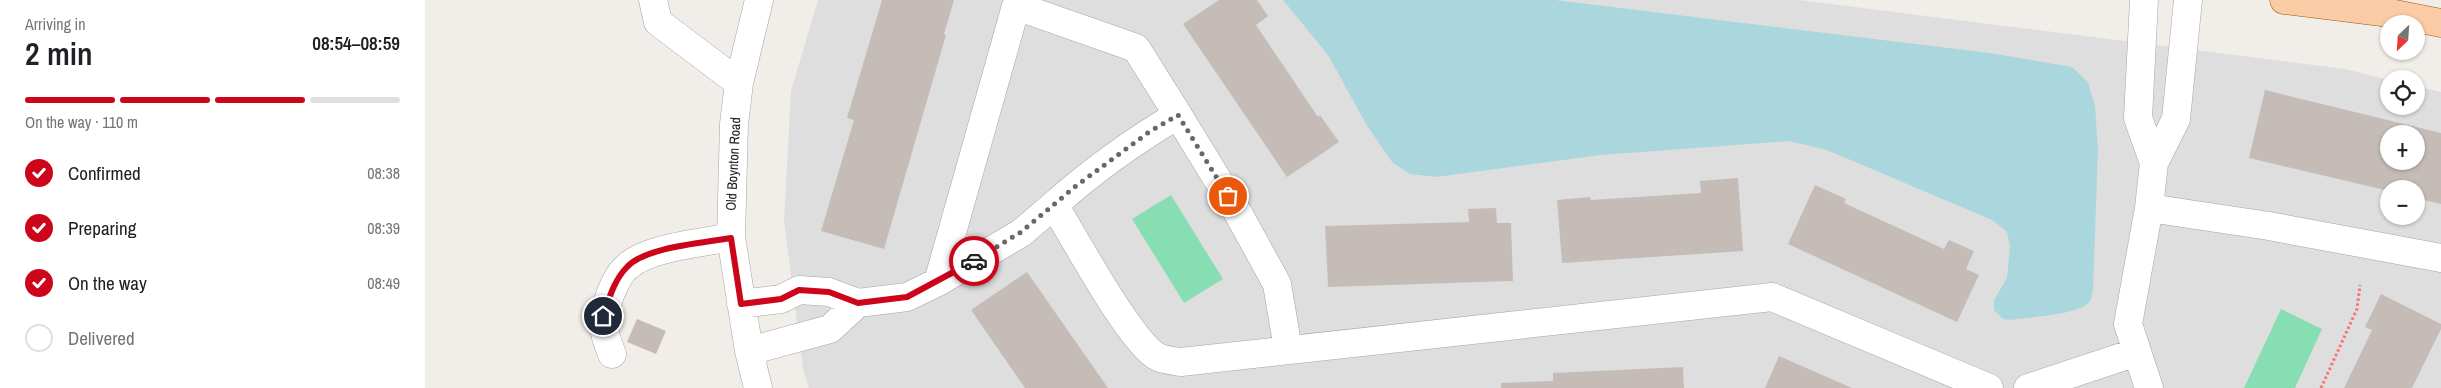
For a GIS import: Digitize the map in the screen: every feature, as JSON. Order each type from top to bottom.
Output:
[{"type":"main road","points":[[2284,0],[2390,13],[2441,23]]},
{"type":"street","points":[[653,0],[658,22],[739,83]]},
{"type":"street","name":"Old Boynton Road","points":[[758,388],[749,351],[731,238],[734,124],[739,83],[759,0]]},
{"type":"street","points":[[2144,0],[2138,118],[2154,163]]},
{"type":"street","points":[[2149,388],[2127,324],[2149,208],[2154,163],[2176,119],[2188,0]]},
{"type":"street","points":[[938,282],[1016,6],[1135,48],[1238,213],[1277,284],[1288,349]]},
{"type":"street","points":[[741,304],[781,299],[799,290],[829,292],[858,303],[907,297],[938,282],[1015,237],[1076,186],[1149,132],[1178,115]]},
{"type":"street","points":[[1054,204],[1094,272],[1139,342],[1158,357],[1181,362],[1772,298],[1989,388]]},
{"type":"street","points":[[2149,208],[2269,226],[2441,258]]},
{"type":"street","points":[[612,354],[605,337],[603,316],[615,283],[628,266],[652,252],[731,238]]},
{"type":"street","points":[[749,351],[830,329],[858,303]]},
{"type":"street","points":[[2028,388],[2137,352]]},
{"type":"path","points":[[2321,388],[2357,309],[2360,285]]},
{"type":"shaded area","points":[[818,0],[1800,0],[2345,69],[2380,78],[2380,115],[2425,115],[2425,88],[2441,92],[2441,388],[809,388],[803,369],[784,221],[791,91]]},
{"type":"green space","points":[[1171,195],[1223,279],[1184,303],[1132,219]]},
{"type":"green space","points":[[2281,309],[2322,329],[2295,388],[2244,388]]},
{"type":"water","points":[[1283,0],[1555,0],[1990,53],[2072,67],[2088,82],[2095,106],[2098,148],[2093,290],[2090,301],[2085,306],[2053,315],[2010,320],[2003,319],[1994,310],[1994,300],[2007,278],[2010,246],[2007,232],[1992,220],[1827,150],[1789,141],[1601,155],[1436,177],[1410,174],[1392,162],[1366,124],[1328,55]]},
{"type":"building","points":[[882,0],[954,0],[944,34],[946,35],[884,249],[821,231],[854,120],[847,118]]},
{"type":"building","points":[[1219,0],[1257,0],[1268,16],[1256,25],[1318,117],[1320,115],[1339,142],[1287,177],[1183,24]]},
{"type":"building","points":[[2265,90],[2408,125],[2380,125],[2380,170],[2425,170],[2425,129],[2441,133],[2441,204],[2425,200],[2425,180],[2380,180],[2380,189],[2249,158]]},
{"type":"building","points":[[1738,178],[1743,251],[1562,263],[1557,200],[1590,197],[1591,200],[1701,193],[1700,181]]},
{"type":"building","points":[[1815,185],[1846,199],[1844,203],[1944,249],[1949,240],[1974,251],[1966,269],[1979,275],[1957,322],[1788,244]]},
{"type":"building","points":[[1496,208],[1497,223],[1511,223],[1513,281],[1328,287],[1325,226],[1469,222],[1468,209]]},
{"type":"building","points":[[1027,272],[1108,388],[1025,388],[971,310]]},
{"type":"building","points":[[2381,294],[2441,324],[2441,329],[2412,388],[2344,388],[2372,330],[2365,327]]},
{"type":"building","points":[[637,319],[666,331],[656,354],[627,342]]},
{"type":"building","points":[[1779,356],[1852,388],[1765,388]]},
{"type":"building","points":[[1683,367],[1684,388],[1501,388],[1501,383],[1553,381],[1553,373]]},
{"type":"way so far","points":[[974,261],[1021,232],[1076,186],[1149,132],[1178,115],[1228,196]]},
{"type":"route","points":[[603,316],[615,283],[628,266],[652,252],[731,238],[741,304],[781,299],[799,290],[829,292],[858,303],[907,297],[974,261]]}]
